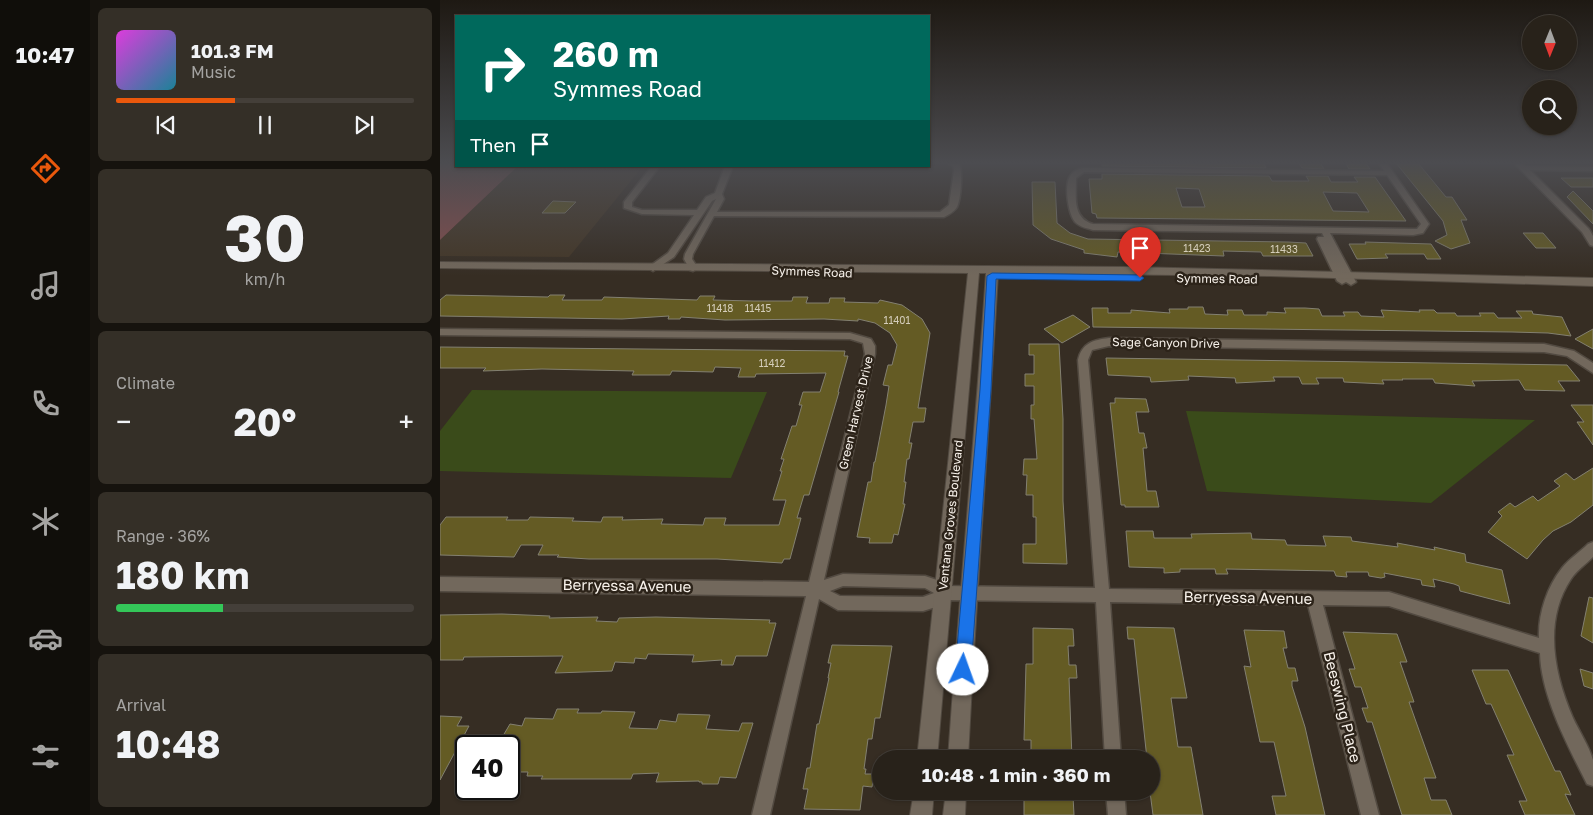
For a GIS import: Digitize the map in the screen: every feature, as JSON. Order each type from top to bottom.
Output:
[{"type":"street","points":[[630,200],[628,208],[642,212],[699,213]]},
{"type":"street","points":[[653,268],[671,255],[708,200]]},
{"type":"street","points":[[693,268],[688,259],[689,254],[720,200]]},
{"type":"street","points":[[712,214],[941,215],[953,206],[954,200]]},
{"type":"street","points":[[1073,200],[1074,215],[1081,224],[1099,228],[1413,232],[1423,229],[1424,221],[1409,200]]},
{"type":"street","points":[[1557,200],[1590,232],[1593,243]]},
{"type":"street","points":[[1321,231],[1345,278]]},
{"type":"street","name":"Symmes Road","points":[[440,265],[1593,282]]},
{"type":"street","name":"Ventana Groves Boulevard","points":[[928,750],[974,273]]},
{"type":"street","name":"Ventana Groves Boulevard","points":[[959,750],[968,593],[985,390],[992,273]]},
{"type":"street","name":"Green Harvest Drive","points":[[440,332],[850,336],[867,341],[870,346],[870,354],[761,815]]},
{"type":"street","name":"Sage Canyon Drive","points":[[1112,750],[1103,597],[1083,360],[1085,350],[1090,346],[1109,342],[1544,348],[1566,351],[1576,355],[1593,369]]},
{"type":"street","points":[[1593,548],[1577,559],[1557,585],[1547,617],[1546,648],[1554,690],[1565,719],[1593,778]]},
{"type":"street","name":"Berryessa Avenue","points":[[440,584],[815,588],[843,580],[921,581],[938,587],[944,593]]},
{"type":"street","name":"Berryessa Avenue","points":[[815,588],[838,603],[923,604],[937,600],[944,593],[1103,597],[1389,599],[1546,648]]},
{"type":"street","name":"Beeswing Place","points":[[1314,599],[1370,815]]},
{"type":"street","points":[[921,815],[923,800]]},
{"type":"street","points":[[954,815],[955,800]]},
{"type":"street","points":[[1116,800],[1117,815]]},
{"type":"shaded area","points":[[440,200],[482,200],[440,240]]},
{"type":"shaded area","points":[[482,200],[615,200],[569,257],[440,256],[440,240]]},
{"type":"shaded area","points":[[472,390],[767,392],[731,478],[440,471],[440,431]]},
{"type":"shaded area","points":[[1186,411],[1535,420],[1431,503],[1207,491]]},
{"type":"building","points":[[1032,200],[1056,200],[1057,223],[1070,233],[1088,239],[1306,243],[1313,256],[1263,256],[1261,252],[1223,251],[1224,256],[1118,252],[1117,257],[1084,253],[1084,250],[1051,239],[1033,225]]},
{"type":"building","points":[[1091,200],[1180,200],[1182,207],[1205,207],[1203,200],[1327,200],[1333,211],[1369,212],[1361,200],[1391,200],[1406,221],[1097,218],[1096,214],[1092,213]]},
{"type":"building","points":[[1426,200],[1454,200],[1467,220],[1461,220],[1470,243],[1451,249],[1435,241],[1447,235],[1443,221]]},
{"type":"building","points":[[1570,200],[1582,200],[1593,211],[1593,224]]},
{"type":"building","points":[[553,201],[576,202],[565,213],[542,213]]},
{"type":"building","points":[[1523,233],[1543,233],[1556,248],[1536,248]]},
{"type":"building","points":[[1365,242],[1431,244],[1441,259],[1427,259],[1424,254],[1385,254],[1388,258],[1357,259],[1349,244],[1366,244]]},
{"type":"building","points":[[446,295],[548,297],[550,295],[565,295],[562,300],[602,300],[604,297],[697,300],[700,296],[715,296],[713,300],[792,301],[793,297],[808,297],[806,303],[829,303],[830,298],[845,298],[844,302],[878,303],[880,300],[902,305],[922,319],[930,333],[918,408],[926,408],[924,422],[913,422],[909,443],[912,443],[909,459],[907,459],[904,482],[906,482],[903,504],[905,504],[898,535],[894,534],[892,543],[869,543],[870,538],[857,537],[868,482],[871,482],[886,405],[889,386],[883,385],[888,365],[892,365],[897,345],[890,333],[875,323],[858,319],[858,321],[824,319],[725,320],[681,317],[680,319],[668,319],[669,316],[622,319],[440,316],[440,300]]},
{"type":"building","points":[[1188,307],[1203,307],[1205,314],[1228,315],[1227,310],[1242,310],[1244,315],[1267,315],[1267,312],[1286,313],[1284,308],[1305,308],[1319,309],[1322,316],[1345,316],[1343,312],[1358,312],[1361,316],[1384,317],[1381,310],[1420,312],[1419,310],[1434,310],[1437,313],[1455,313],[1457,316],[1481,316],[1479,313],[1494,313],[1498,318],[1522,318],[1516,311],[1532,311],[1533,314],[1562,317],[1571,336],[1512,332],[1093,327],[1092,308],[1108,308],[1108,313],[1131,313],[1131,310],[1170,313],[1169,309],[1188,309]]},
{"type":"building","points":[[1073,315],[1090,327],[1062,343],[1044,329]]},
{"type":"building","points":[[1593,329],[1593,349],[1575,339]]},
{"type":"building","points":[[1029,344],[1059,344],[1063,419],[1063,501],[1067,564],[1023,563],[1023,544],[1036,544],[1036,517],[1033,517],[1033,495],[1026,495],[1027,475],[1023,475],[1024,459],[1037,459],[1034,419],[1031,419],[1031,405],[1034,405],[1034,386],[1025,386],[1025,374],[1034,374],[1034,355],[1029,355]]},
{"type":"building","points":[[440,347],[845,351],[844,356],[848,356],[839,392],[809,495],[804,495],[797,518],[801,518],[790,559],[784,559],[782,563],[717,559],[589,559],[557,557],[559,555],[538,555],[543,545],[521,545],[514,557],[440,555],[440,525],[446,517],[508,517],[506,520],[528,520],[530,517],[574,518],[572,521],[601,522],[603,517],[623,517],[622,520],[663,519],[661,524],[703,525],[705,518],[726,518],[724,525],[779,525],[786,500],[773,500],[782,471],[780,471],[784,459],[781,459],[792,426],[796,426],[802,405],[799,405],[803,392],[820,392],[826,373],[756,374],[755,377],[738,377],[741,368],[715,367],[713,372],[672,371],[670,375],[632,375],[634,371],[542,369],[483,371],[486,368],[440,368]]},
{"type":"building","points":[[1106,358],[1567,365],[1580,381],[1558,381],[1565,391],[1525,390],[1519,380],[1472,381],[1475,386],[1435,383],[1433,379],[1382,380],[1384,384],[1344,382],[1343,378],[1316,378],[1319,384],[1302,384],[1299,377],[1273,377],[1275,381],[1236,383],[1235,378],[1188,376],[1189,380],[1151,382],[1150,377],[1108,375]]},
{"type":"building","points":[[1115,398],[1146,399],[1149,412],[1136,412],[1139,433],[1144,433],[1147,448],[1143,448],[1147,491],[1156,491],[1159,507],[1125,507],[1125,505],[1121,505],[1110,403],[1115,403]]},
{"type":"building","points":[[1571,405],[1593,405],[1593,445],[1577,422],[1584,422]]},
{"type":"building","points":[[1593,468],[1593,505],[1571,522],[1553,531],[1527,559],[1488,532],[1502,516],[1498,512],[1510,503],[1515,507],[1533,496],[1538,501],[1560,486],[1554,481],[1566,473],[1574,480]]},
{"type":"building","points":[[1126,531],[1153,531],[1154,538],[1192,538],[1191,534],[1251,533],[1252,539],[1285,540],[1287,545],[1326,546],[1323,536],[1351,537],[1352,541],[1398,547],[1397,543],[1435,550],[1434,547],[1465,554],[1466,562],[1502,570],[1510,604],[1460,591],[1459,586],[1454,584],[1433,579],[1435,587],[1422,585],[1421,580],[1384,573],[1385,577],[1381,578],[1369,576],[1368,572],[1346,572],[1347,577],[1336,576],[1334,571],[1226,569],[1228,574],[1216,574],[1215,569],[1180,569],[1180,572],[1164,573],[1164,568],[1129,567]]},
{"type":"building","points":[[1589,597],[1593,598],[1593,643],[1581,636]]},
{"type":"building","points":[[502,614],[550,616],[549,618],[598,617],[596,621],[617,622],[619,618],[656,617],[770,620],[769,623],[776,623],[767,656],[736,656],[733,665],[721,665],[722,660],[692,662],[694,655],[648,654],[646,659],[635,658],[634,663],[615,662],[612,671],[555,673],[563,656],[464,657],[463,660],[440,660],[440,615]]},
{"type":"building","points":[[1127,627],[1174,628],[1187,698],[1171,698],[1178,747],[1191,747],[1203,815],[1153,815],[1151,800],[1160,800],[1160,750],[1146,750],[1134,639],[1128,639]]},
{"type":"building","points":[[1033,628],[1073,629],[1074,646],[1068,646],[1069,665],[1076,665],[1077,678],[1069,678],[1072,750],[1031,750],[1031,740],[1024,740],[1026,664],[1033,664]]},
{"type":"building","points":[[1244,630],[1284,631],[1287,648],[1283,648],[1288,668],[1295,668],[1298,681],[1292,681],[1292,686],[1305,727],[1325,815],[1276,815],[1272,796],[1286,796],[1274,742],[1260,742],[1244,666],[1251,667]]},
{"type":"building","points":[[1343,632],[1397,634],[1407,662],[1400,662],[1414,702],[1409,702],[1436,778],[1424,778],[1431,800],[1446,800],[1452,815],[1402,815],[1372,722],[1367,722],[1362,708],[1368,708],[1361,687],[1355,687],[1349,669],[1355,669]]},
{"type":"building","points":[[832,645],[892,646],[880,718],[875,718],[872,739],[868,739],[864,769],[866,769],[865,774],[872,774],[872,787],[863,786],[860,810],[804,809],[808,789],[803,789],[807,768],[810,768],[817,724],[819,724],[829,678],[831,663],[828,663]]},
{"type":"building","points":[[1580,669],[1593,673],[1593,689],[1584,686]]},
{"type":"building","points":[[1472,670],[1508,670],[1555,771],[1560,771],[1571,795],[1565,794],[1575,815],[1525,815],[1519,801],[1527,801],[1507,755],[1514,755],[1491,704],[1486,704]]},
{"type":"building","points":[[557,709],[579,709],[577,713],[601,713],[602,711],[635,712],[629,728],[657,729],[660,720],[676,722],[678,714],[710,715],[706,729],[739,731],[742,723],[753,723],[736,778],[720,777],[718,784],[702,784],[699,781],[656,782],[659,773],[633,774],[631,779],[541,779],[543,776],[527,776],[528,772],[520,772],[520,735],[504,735],[510,724],[522,726],[525,718],[553,719]]},
{"type":"building","points":[[440,716],[462,717],[457,726],[469,726],[464,735],[455,735],[455,752],[440,780]]},
{"type":"building","points":[[1024,800],[1073,800],[1074,815],[1024,815]]},
{"type":"route","points":[[963,670],[992,276],[1140,278]]}]
